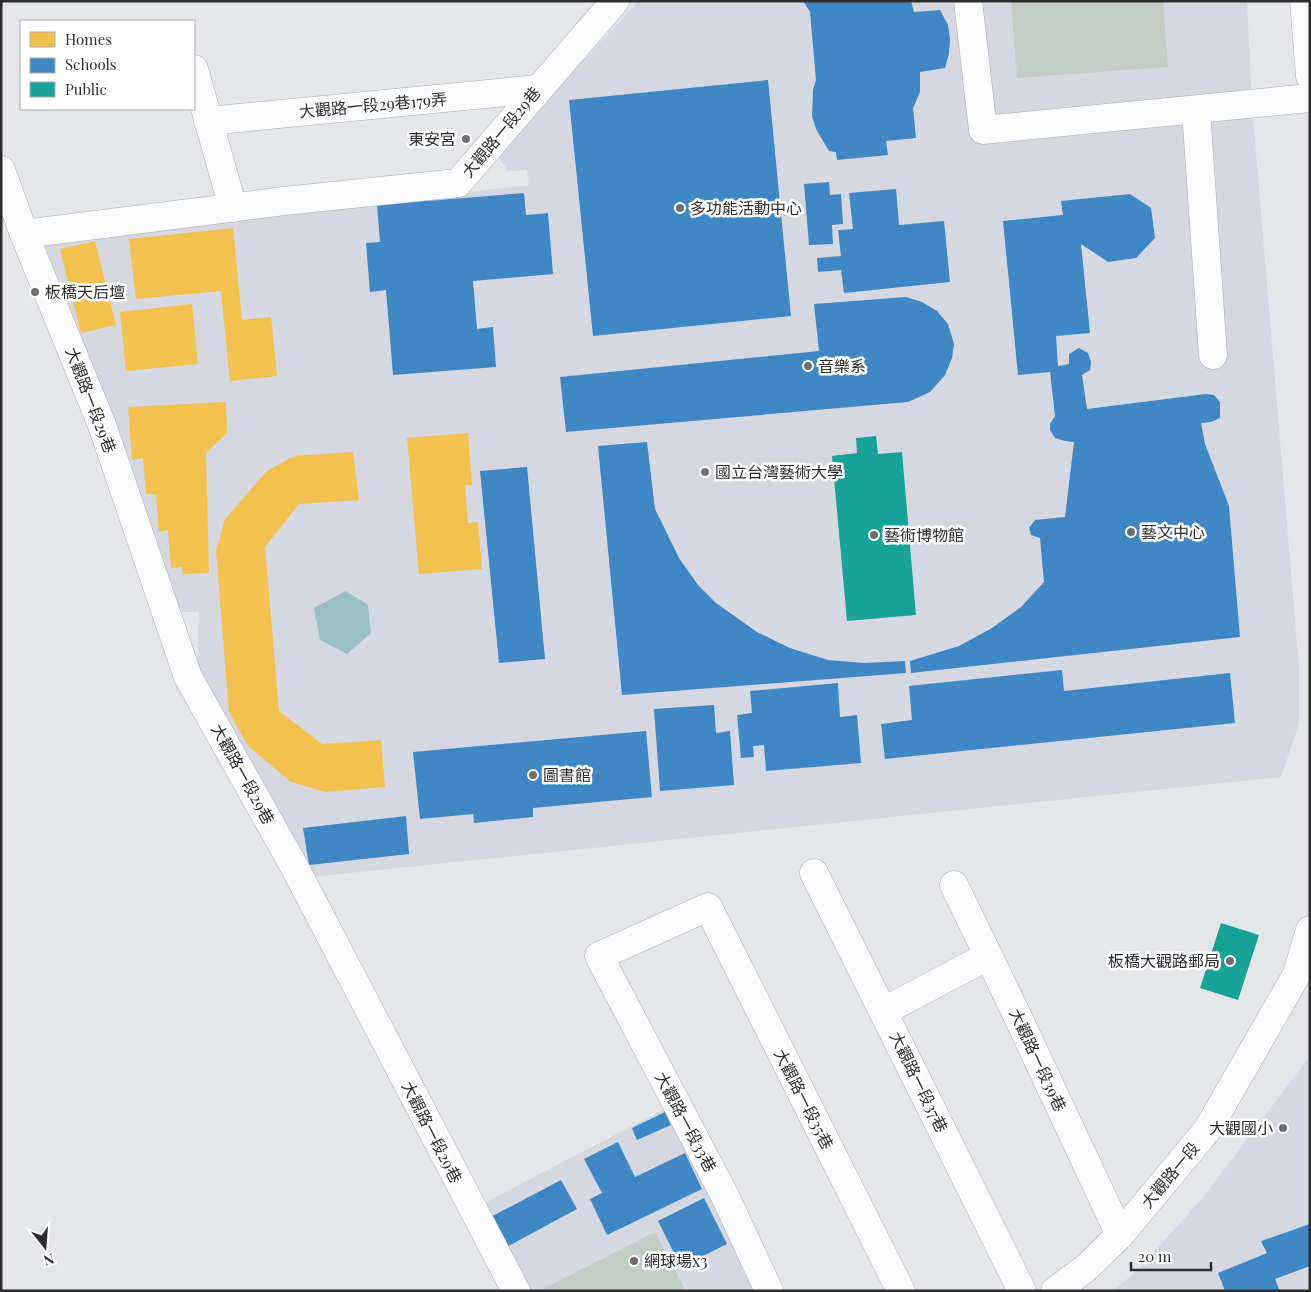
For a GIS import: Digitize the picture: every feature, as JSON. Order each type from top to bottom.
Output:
[{"type":"street","name":"大觀路一段29巷","points":[[24,234],[458,183],[615,1]]},
{"type":"street","points":[[968,1],[983,130],[1310,98]]},
{"type":"street","points":[[1304,1],[1310,76]]},
{"type":"street","points":[[195,73],[233,208]]},
{"type":"street","name":"大觀路一段29巷179弄","points":[[208,120],[538,89]]},
{"type":"street","points":[[1196,110],[1213,355]]},
{"type":"street","name":"大觀路一段29巷","points":[[1,170],[24,234],[102,425],[188,677],[295,868],[516,1291]]},
{"type":"street","name":"大觀路一段37巷","points":[[814,873],[1022,1291]]},
{"type":"street","name":"大觀路一段39巷","points":[[954,886],[1120,1235]]},
{"type":"street","name":"大觀路一段35巷","points":[[599,956],[708,907],[901,1291]]},
{"type":"street","name":"大觀路一段","points":[[1055,1291],[1086,1268],[1120,1235],[1208,1129],[1298,974],[1310,930]]},
{"type":"street","name":"大觀路一段33巷","points":[[599,956],[725,1196],[769,1291]]},
{"type":"street","points":[[884,1011],[988,956]]},
{"type":"shaded area","name":"國立台灣藝術大學","points":[[639,1],[1247,1],[1252,104],[1299,667],[1299,724],[1281,777],[311,877],[197,667],[199,612],[178,612],[40,251],[48,241],[529,185],[527,170],[508,171],[496,153]]},
{"type":"shaded area","points":[[1011,1],[1163,1],[1168,67],[1017,78]]},
{"type":"shaded area","name":"大觀國小","points":[[1310,1056],[1310,1291],[1112,1291],[1137,1271],[1205,1195]]},
{"type":"shaded area","points":[[667,1108],[755,1291],[524,1291],[478,1206]]},
{"type":"shaded area","name":"網球場x3","points":[[655,1232],[686,1291],[541,1290]]},
{"type":"water","points":[[346,591],[368,605],[371,633],[347,654],[320,640],[314,608]]},
{"type":"building: Homes","points":[[233,228],[242,320],[271,317],[277,376],[230,381],[221,291],[136,299],[129,239]]},
{"type":"building: Homes","points":[[95,241],[116,325],[81,333],[60,249]]},
{"type":"building: Homes","points":[[192,304],[198,364],[126,371],[120,312]]},
{"type":"building: Homes","points":[[226,402],[227,433],[206,453],[209,573],[183,574],[182,567],[171,568],[168,530],[159,532],[156,494],[146,494],[143,458],[132,460],[128,407]]},
{"type":"building: Homes","points":[[468,433],[472,485],[465,485],[468,523],[478,522],[482,569],[419,574],[407,438]]},
{"type":"building: Homes","points":[[353,452],[359,500],[299,504],[265,547],[279,711],[322,744],[381,740],[385,787],[325,792],[291,782],[248,746],[229,712],[216,551],[225,519],[267,471],[294,456]]},
{"type":"building: Schools","points":[[803,1],[911,1],[914,12],[940,10],[948,25],[949,53],[945,68],[920,72],[920,92],[913,108],[916,138],[886,141],[888,155],[837,160],[836,152],[829,151],[817,131],[812,117],[813,90],[816,80],[810,12]]},
{"type":"building: Schools","name":"多功能活動中心","points":[[768,80],[791,316],[593,336],[569,100]]},
{"type":"building: Schools","points":[[829,182],[830,195],[841,194],[843,224],[832,225],[833,244],[809,245],[804,184]]},
{"type":"building: Schools","points":[[896,189],[899,225],[944,221],[950,282],[844,293],[841,270],[818,272],[817,258],[841,256],[838,230],[853,229],[849,193]]},
{"type":"building: Schools","points":[[524,193],[526,215],[548,213],[553,274],[473,281],[477,329],[493,327],[496,367],[393,375],[386,290],[370,292],[366,243],[380,242],[377,205]]},
{"type":"building: Schools","name":"藝文中心","points":[[1130,194],[1151,208],[1155,238],[1136,258],[1108,262],[1081,244],[1090,333],[1056,336],[1058,366],[1069,364],[1069,354],[1079,348],[1088,353],[1091,362],[1090,370],[1082,375],[1087,409],[1206,394],[1214,395],[1220,402],[1220,418],[1211,422],[1201,423],[1205,444],[1229,506],[1240,637],[911,673],[910,661],[959,646],[992,628],[1021,607],[1044,582],[1040,538],[1031,535],[1029,528],[1035,520],[1065,517],[1074,442],[1055,438],[1050,430],[1050,424],[1055,416],[1050,372],[1018,375],[1003,221],[1063,215],[1061,201]]},
{"type":"building: Schools","name":"音樂系","points":[[906,297],[922,302],[937,311],[948,324],[954,344],[952,358],[945,375],[930,392],[908,402],[566,432],[560,377],[819,351],[814,304]]},
{"type":"building: Schools","points":[[647,442],[655,509],[679,558],[698,585],[716,603],[757,632],[790,648],[828,660],[864,663],[905,661],[906,673],[622,695],[598,446]]},
{"type":"building: Schools","points":[[527,467],[545,659],[499,663],[480,471]]},
{"type":"building: Schools","points":[[1062,670],[1064,691],[1230,673],[1235,723],[885,759],[881,724],[912,720],[909,686]]},
{"type":"building: Schools","points":[[838,683],[840,717],[857,715],[861,763],[766,771],[764,745],[753,746],[754,757],[741,758],[737,715],[752,713],[750,691]]},
{"type":"building: Schools","points":[[714,705],[716,733],[730,731],[734,785],[660,791],[654,709]]},
{"type":"building: Schools","name":"圖書館","points":[[646,731],[652,797],[533,808],[533,817],[474,823],[473,814],[420,819],[413,752]]},
{"type":"building: Schools","points":[[406,816],[409,854],[309,865],[303,828]]},
{"type":"building: Schools","points":[[665,1112],[671,1125],[637,1140],[632,1128]]},
{"type":"building: Schools","points":[[618,1142],[635,1177],[685,1153],[702,1189],[607,1235],[590,1199],[602,1193],[584,1159]]},
{"type":"building: Schools","points":[[561,1180],[577,1209],[501,1250],[485,1220]]},
{"type":"building: Schools","points":[[704,1198],[727,1244],[681,1267],[658,1221]]},
{"type":"building: Schools","points":[[1310,1224],[1310,1266],[1275,1279],[1280,1291],[1225,1291],[1218,1273],[1267,1253],[1261,1241]]},
{"type":"building: Public","name":"藝術博物館","points":[[876,436],[878,454],[902,452],[916,615],[847,621],[832,456],[857,453],[856,438]]},
{"type":"building: Public","name":"板橋大觀路郵局","points":[[1221,923],[1259,935],[1238,1000],[1200,988]]},
{"type":"place","name":"東安宮","points":[[466,139]]},
{"type":"place","name":"多功能活動中心","points":[[680,208]]},
{"type":"place","name":"板橋天后壇","points":[[35,292]]},
{"type":"place","name":"音樂系","points":[[808,366]]},
{"type":"place","name":"國立台灣藝術大學","points":[[705,472]]},
{"type":"place","name":"藝文中心","points":[[1131,532]]},
{"type":"place","name":"藝術博物館","points":[[874,535]]},
{"type":"place","name":"圖書館","points":[[533,775]]},
{"type":"place","name":"板橋大觀路郵局","points":[[1230,961]]},
{"type":"place","name":"大觀國小","points":[[1283,1128]]},
{"type":"place","name":"網球場x3","points":[[634,1261]]}]
